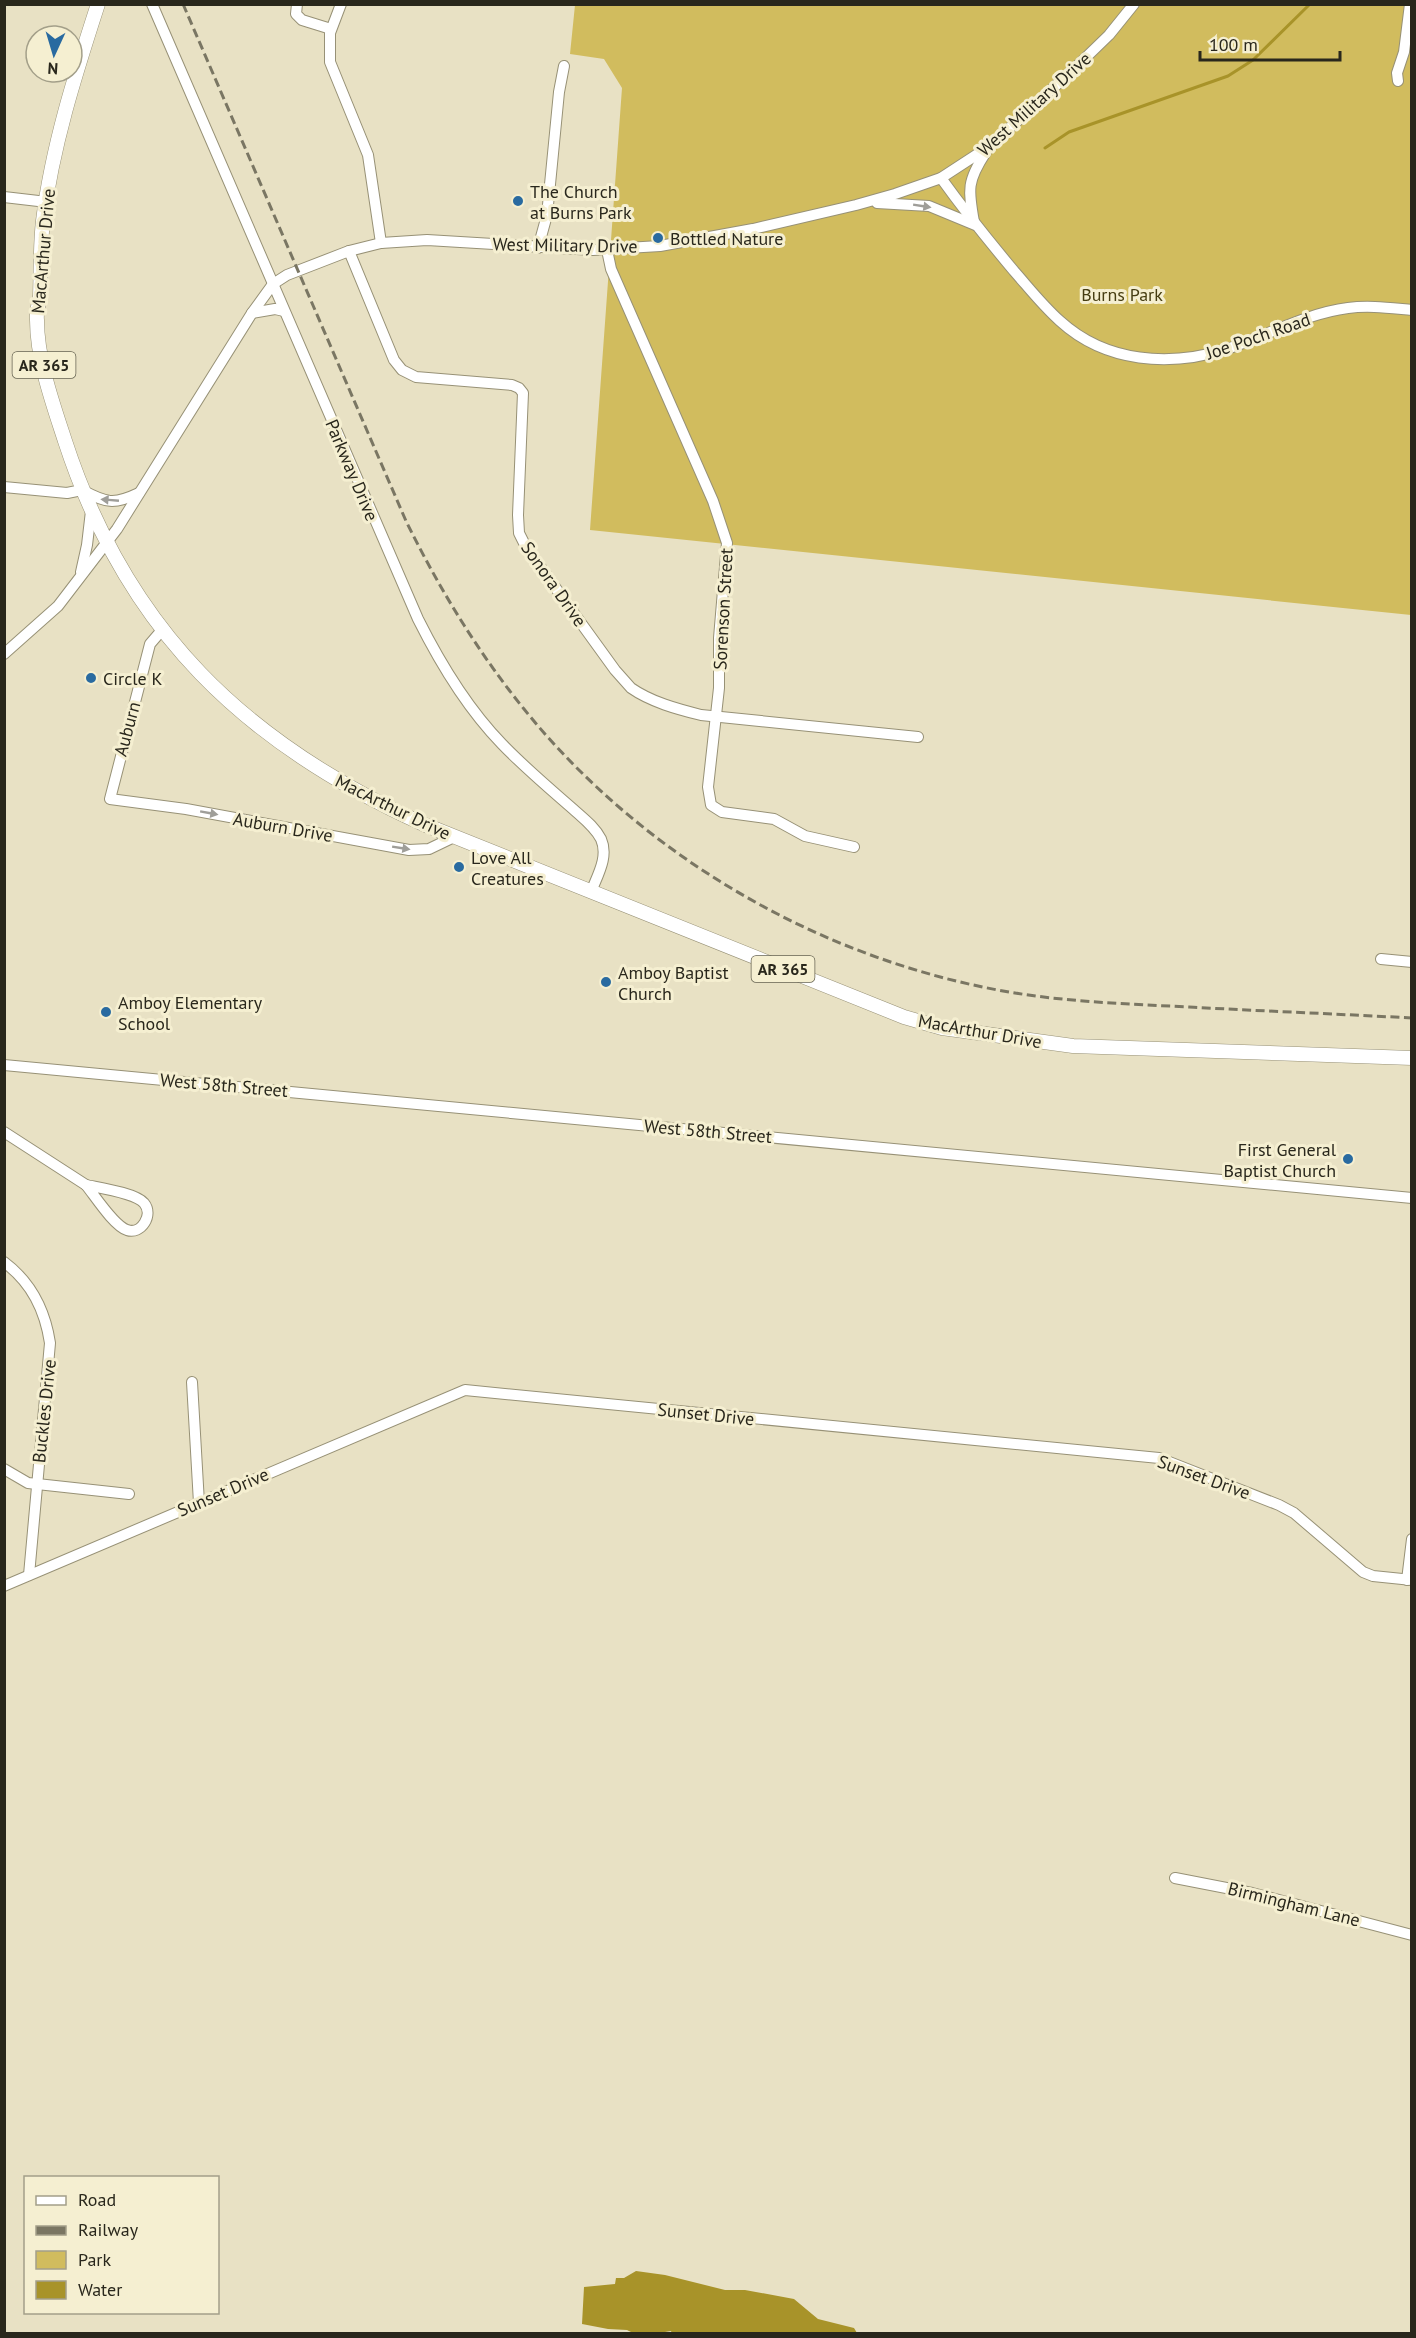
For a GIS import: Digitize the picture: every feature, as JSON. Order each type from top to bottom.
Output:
[{"type":"main road","name":"MacArthur Drive","points":[[98,4],[63,121],[40,252],[40,298],[37,320],[52,399],[82,490],[106,543],[129,583],[162,630],[219,692],[251,720],[299,757],[359,794],[454,837],[904,1017],[942,1028],[1073,1046],[1412,1058]]},
{"type":"street","name":"Parkway Drive","points":[[152,4],[407,595],[445,669],[468,704],[502,744],[586,821],[600,837],[603,845],[603,860],[591,892]]},
{"type":"street","points":[[297,4],[296,14],[302,20],[331,29]]},
{"type":"street","points":[[341,4],[331,29],[330,62],[368,155],[381,243]]},
{"type":"street","name":"West Military Drive","points":[[4,654],[58,606],[106,543],[140,493],[252,313],[273,284],[292,272],[349,251],[381,243],[427,240],[538,248],[608,250],[691,242],[865,203],[941,178],[990,146],[1101,44],[1134,4]]},
{"type":"street","points":[[1398,81],[1397,73],[1404,52],[1410,4]]},
{"type":"street","points":[[538,248],[547,214],[559,92],[564,66]]},
{"type":"street","points":[[975,225],[969,187],[975,169],[990,146]]},
{"type":"street","name":"Joe Poch Road","points":[[941,178],[975,225],[1038,299],[1061,322],[1093,343],[1134,357],[1157,360],[1199,356],[1346,308],[1376,307],[1412,310]]},
{"type":"street","points":[[4,197],[47,202]]},
{"type":"street","name":"Joe Poch Road","points":[[865,203],[929,206],[975,225]]},
{"type":"street","name":"Sorenson Street","points":[[608,250],[611,269],[713,501],[727,543],[719,638],[719,688],[708,787],[711,805],[722,812],[774,819],[805,836],[854,847]]},
{"type":"street","name":"Sonora Drive","points":[[349,251],[394,360],[402,370],[416,377],[512,385],[523,393],[519,533],[526,547],[615,670],[631,688],[677,709],[716,716],[918,737]]},
{"type":"street","points":[[252,313],[266,310],[284,311]]},
{"type":"street","points":[[4,487],[67,494],[82,490],[104,501],[114,502],[140,493]]},
{"type":"street","points":[[80,577],[91,511]]},
{"type":"street","name":"Auburn","points":[[110,798],[150,644],[162,630]]},
{"type":"street","name":"Auburn Drive","points":[[110,798],[409,850],[429,849],[454,837]]},
{"type":"street","points":[[1381,959],[1412,962]]},
{"type":"street","name":"West 58th Street","points":[[4,1065],[1412,1198]]},
{"type":"street","points":[[4,1132],[86,1185],[124,1229],[130,1231],[138,1229],[147,1220],[147,1209],[142,1202],[122,1194],[86,1185]]},
{"type":"street","name":"Buckles Drive","points":[[4,1262],[20,1275],[33,1291],[42,1309],[49,1337],[50,1352],[29,1575]]},
{"type":"street","points":[[192,1382],[199,1503]]},
{"type":"street","name":"Sunset Drive","points":[[4,1586],[465,1390],[1159,1458],[1279,1505],[1294,1514],[1363,1572],[1373,1576],[1409,1580]]},
{"type":"street","points":[[4,1468],[25,1482],[129,1494]]},
{"type":"street","points":[[1409,1580],[1412,1539]]},
{"type":"street","name":"Birmingham Lane","points":[[1176,1878],[1272,1898],[1412,1935]]},
{"type":"green space","name":"Burns Park","points":[[575,5],[1411,5],[1411,615],[590,530],[622,88],[604,59],[570,54]]},
{"type":"water","points":[[636,2271],[665,2275],[725,2290],[745,2290],[794,2299],[818,2319],[854,2328],[857,2333],[672,2334],[671,2331],[633,2333],[627,2330],[582,2324],[584,2287],[615,2284],[616,2278],[624,2278]]},
{"type":"waterway","points":[[1045,148],[1069,132],[1228,76],[1253,60],[1310,4]]},
{"type":"railway","points":[[183,4],[406,521],[432,570],[475,642],[524,709],[571,762],[624,811],[680,855],[741,894],[805,927],[871,955],[939,977],[1009,992],[1076,1000],[1412,1018]]},
{"type":"place","name":"The Church at Burns Park","points":[[518,201]]},
{"type":"place","name":"Bottled Nature","points":[[658,238]]},
{"type":"place","name":"Circle K","points":[[91,678]]},
{"type":"place","name":"Love All Creatures","points":[[459,867]]},
{"type":"place","name":"Amboy Baptist Church","points":[[606,982]]},
{"type":"place","name":"Amboy Elementary School","points":[[106,1012]]},
{"type":"place","name":"First General Baptist Church","points":[[1348,1159]]}]
